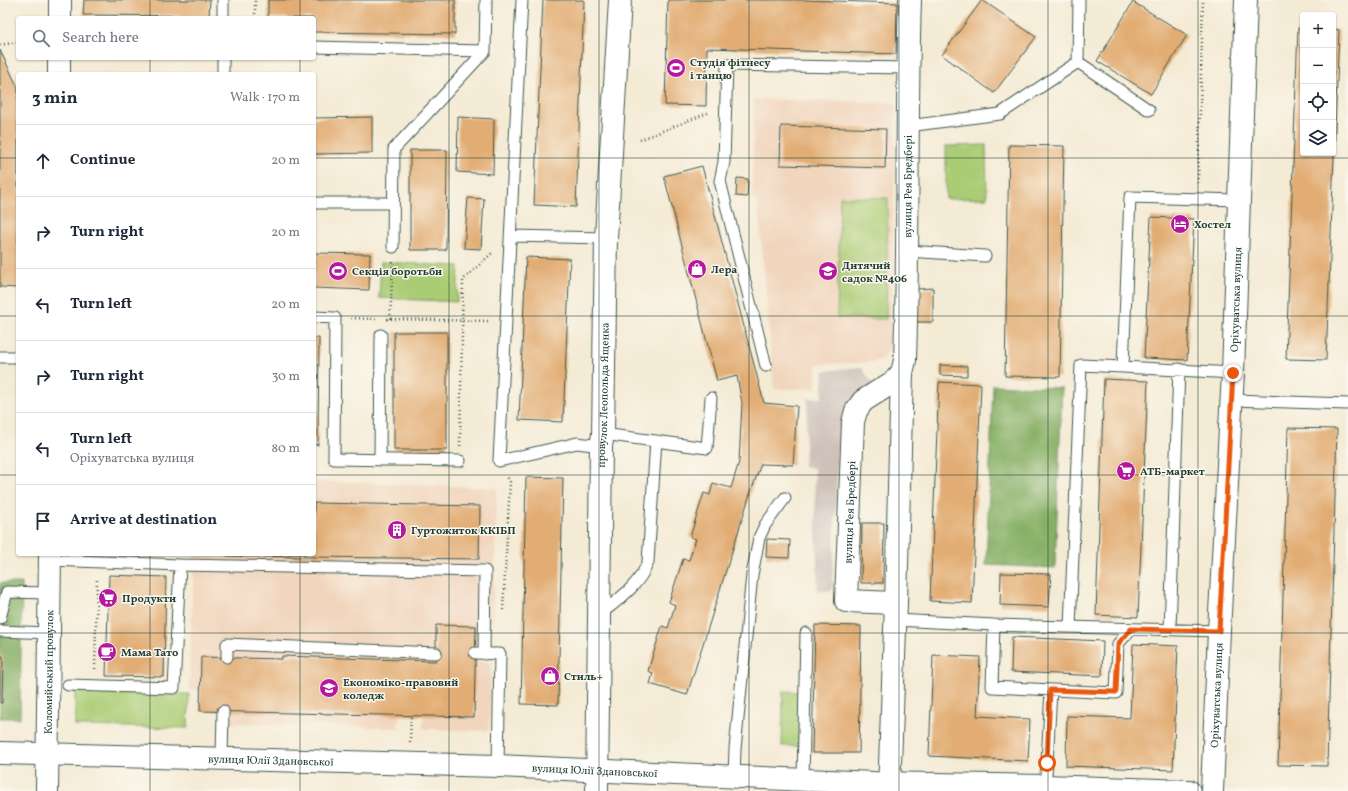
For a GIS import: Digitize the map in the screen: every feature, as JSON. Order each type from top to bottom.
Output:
[{"type":"street","points":[[60,0],[60,16]]},
{"type":"street","name":"провулок Леопольда Ященка","points":[[596,780],[606,238],[620,0]]},
{"type":"street","name":"вулиця Рея Бредбері","points":[[889,787],[896,611],[902,373],[906,360],[908,251],[908,68],[910,0]]},
{"type":"street","name":"Оріхуватська вулиця","points":[[1212,791],[1232,400],[1246,0]]},
{"type":"street","points":[[59,60],[59,72]]},
{"type":"street","name":"вулиця Рея Бредбері","points":[[896,611],[846,601],[853,422],[856,411],[863,400],[893,382],[902,373]]},
{"type":"street","name":"Коломийський провулок","points":[[47,791],[46,754],[50,557]]},
{"type":"street","name":"вулиця Юлії Здановської","points":[[0,753],[498,766],[596,780],[734,777],[889,787],[1045,786],[1101,790],[1189,791]]},
{"type":"lane","points":[[223,0],[223,16]]},
{"type":"lane","points":[[393,247],[394,149],[485,51],[486,0]]},
{"type":"lane","points":[[522,0],[499,462],[576,443],[602,440],[656,441],[707,448],[712,398]]},
{"type":"lane","points":[[1078,62],[1079,0]]},
{"type":"lane","points":[[316,47],[485,51]]},
{"type":"lane","points":[[222,72],[223,60]]},
{"type":"lane","points":[[1078,62],[1149,110]]},
{"type":"lane","points":[[908,126],[1000,114],[1078,62]]},
{"type":"lane","points":[[766,366],[720,181],[724,162],[727,65],[908,68]]},
{"type":"lane","points":[[1123,367],[1130,197],[1239,200]]},
{"type":"lane","points":[[316,203],[393,203]]},
{"type":"lane","points":[[511,236],[606,238]]},
{"type":"lane","points":[[908,251],[985,256]]},
{"type":"lane","points":[[316,317],[335,318],[334,459],[460,461]]},
{"type":"lane","points":[[380,460],[381,335]]},
{"type":"lane","points":[[0,357],[16,357]]},
{"type":"lane","points":[[1070,627],[1081,365],[1233,373]]},
{"type":"lane","points":[[1170,630],[1179,369]]},
{"type":"lane","points":[[1232,400],[1348,404]]},
{"type":"lane","points":[[598,615],[624,595],[638,581],[648,562],[656,441]]},
{"type":"lane","points":[[734,777],[736,741],[752,575],[759,538],[765,525],[785,498]]},
{"type":"lane","points":[[50,557],[97,562],[180,565],[485,571],[480,654],[500,654],[498,766]]},
{"type":"lane","points":[[68,685],[174,688],[180,565]]},
{"type":"lane","points":[[0,618],[7,592],[49,593]]},
{"type":"lane","points":[[896,611],[994,625],[1219,631]]},
{"type":"lane","points":[[994,625],[992,687],[1116,692],[1118,644],[1131,629]]},
{"type":"lane","points":[[0,630],[48,633]]},
{"type":"lane","points":[[804,781],[806,633]]},
{"type":"lane","points":[[227,657],[227,644],[436,652]]},
{"type":"lane","points":[[1045,786],[1050,690]]},
{"type":"lane","points":[[222,758],[223,711]]},
{"type":"path","points":[[255,0],[255,16]]},
{"type":"path","points":[[1197,198],[1203,0]]},
{"type":"path","points":[[0,45],[16,42]]},
{"type":"path","points":[[640,140],[725,106]]},
{"type":"path","points":[[460,461],[463,280],[511,236]]},
{"type":"path","points":[[381,335],[390,319],[393,247]]},
{"type":"path","points":[[335,318],[506,321]]},
{"type":"path","points":[[502,615],[510,482]]},
{"type":"path","points":[[95,686],[97,562]]},
{"type":"path","points":[[410,742],[411,716]]},
{"type":"shaded area","name":"Дитячий садок №406","points":[[754,99],[896,103],[891,339],[889,349],[882,359],[873,362],[817,364],[816,389],[774,389],[758,203],[752,199]]},
{"type":"shaded area","points":[[861,367],[873,384],[844,448],[838,448],[832,591],[818,591],[814,468],[804,466],[808,398],[822,398],[824,371]]},
{"type":"shaded area","points":[[316,481],[497,488],[493,626],[476,627],[475,661],[491,662],[489,731],[423,729],[423,716],[399,715],[398,728],[230,723],[230,712],[201,690],[189,690],[194,556],[316,556]]},
{"type":"green space","points":[[986,145],[987,198],[946,199],[946,146]]},
{"type":"green space","points":[[840,197],[888,198],[886,319],[837,318]]},
{"type":"green space","points":[[381,262],[459,266],[457,302],[379,298]]},
{"type":"green space","points":[[993,385],[1062,388],[1055,568],[986,565]]},
{"type":"green space","points":[[0,583],[22,583],[20,718],[0,718]]},
{"type":"green space","points":[[75,691],[189,694],[188,728],[75,726]]},
{"type":"green space","points":[[783,691],[800,692],[799,746],[782,746]]},
{"type":"building","points":[[84,0],[210,0],[209,16],[83,15]]},
{"type":"building","points":[[268,0],[455,0],[455,34],[316,32],[316,16],[268,16]]},
{"type":"building","points":[[543,0],[584,0],[576,207],[534,205]]},
{"type":"building","points":[[668,0],[802,0],[897,3],[896,54],[707,48],[706,106],[665,105]]},
{"type":"building","points":[[982,0],[1036,37],[994,93],[942,55]]},
{"type":"building","points":[[1133,2],[1187,35],[1151,94],[1097,61]]},
{"type":"building","points":[[1298,28],[1300,28],[1300,156],[1334,156],[1326,360],[1286,359]]},
{"type":"building","points":[[1336,30],[1339,30],[1336,106]]},
{"type":"building","points":[[0,50],[16,84],[16,288],[0,287]]},
{"type":"building","points":[[372,117],[372,153],[316,154],[316,118]]},
{"type":"building","points":[[458,117],[494,119],[493,174],[457,172]]},
{"type":"building","points":[[781,126],[886,129],[885,168],[780,165]]},
{"type":"building","points":[[1009,145],[1064,146],[1060,377],[1005,376]]},
{"type":"building","points":[[410,150],[447,150],[446,250],[410,250]]},
{"type":"building","points":[[702,166],[764,403],[797,406],[793,465],[761,464],[750,494],[687,695],[650,684],[653,673],[648,671],[662,626],[668,628],[675,605],[669,602],[683,559],[689,560],[696,539],[690,537],[704,493],[710,495],[713,483],[731,488],[739,462],[742,403],[737,376],[717,381],[664,176]]},
{"type":"building","points":[[737,178],[748,179],[747,197],[736,196]]},
{"type":"building","points":[[468,198],[484,199],[481,249],[464,248]]},
{"type":"building","points":[[1151,217],[1194,219],[1187,360],[1144,358]]},
{"type":"building","points":[[316,253],[370,254],[369,290],[316,288]]},
{"type":"building","points":[[526,257],[570,259],[563,422],[519,420]]},
{"type":"building","points":[[933,288],[933,322],[917,322],[917,289]]},
{"type":"building","points":[[394,332],[447,332],[447,450],[394,450]]},
{"type":"building","points":[[316,338],[319,338],[318,445],[316,444]]},
{"type":"building","points":[[940,365],[967,366],[967,376],[940,375]]},
{"type":"building","points":[[1104,379],[1148,381],[1138,617],[1096,615]]},
{"type":"building","points":[[939,382],[981,384],[972,603],[930,601]]},
{"type":"building","points":[[1288,428],[1337,429],[1327,766],[1278,765]]},
{"type":"building","points":[[526,477],[563,478],[558,705],[521,704]]},
{"type":"building","name":"Гуртожиток ККІБП","points":[[316,503],[480,506],[479,559],[227,556],[316,556]]},
{"type":"building","points":[[862,523],[884,523],[883,583],[861,583]]},
{"type":"building","points":[[767,539],[790,540],[789,558],[766,557]]},
{"type":"building","points":[[1001,573],[1051,574],[1049,607],[1000,605]]},
{"type":"building","points":[[109,575],[166,577],[164,677],[106,676]]},
{"type":"building","points":[[436,625],[476,626],[474,717],[200,711],[201,657],[282,659],[282,656],[436,661]]},
{"type":"building","points":[[815,625],[861,626],[859,753],[812,753]]},
{"type":"building","points":[[1012,637],[1103,641],[1102,676],[1011,672]]},
{"type":"building","points":[[1133,644],[1178,646],[1173,770],[1066,766],[1067,716],[1130,718]]},
{"type":"building","points":[[933,655],[980,657],[977,716],[1030,719],[1028,761],[929,756]]},
{"type":"building","points":[[0,656],[3,656],[2,703],[0,703]]},
{"type":"place","name":"Студія фітнесу і танцю","points":[[676,68]]},
{"type":"place","name":"Хостел","points":[[1180,224]]},
{"type":"place","name":"Лера","points":[[697,269]]},
{"type":"place","name":"Секція боротьби","points":[[338,271]]},
{"type":"place","name":"Дитячий садок №406","points":[[828,271]]},
{"type":"place","name":"АТБ-маркет","points":[[1126,471]]},
{"type":"place","name":"Гуртожиток ККІБП","points":[[397,530]]},
{"type":"place","name":"Продукти","points":[[108,598]]},
{"type":"place","name":"Мама Тато","points":[[107,652]]},
{"type":"place","name":"Стиль+","points":[[550,676]]},
{"type":"place","name":"Економіко-правовий коледж","points":[[329,688]]},
{"type":"route","points":[[1047,763],[1050,690],[1116,692],[1118,644],[1131,629],[1219,631],[1233,373]]}]
